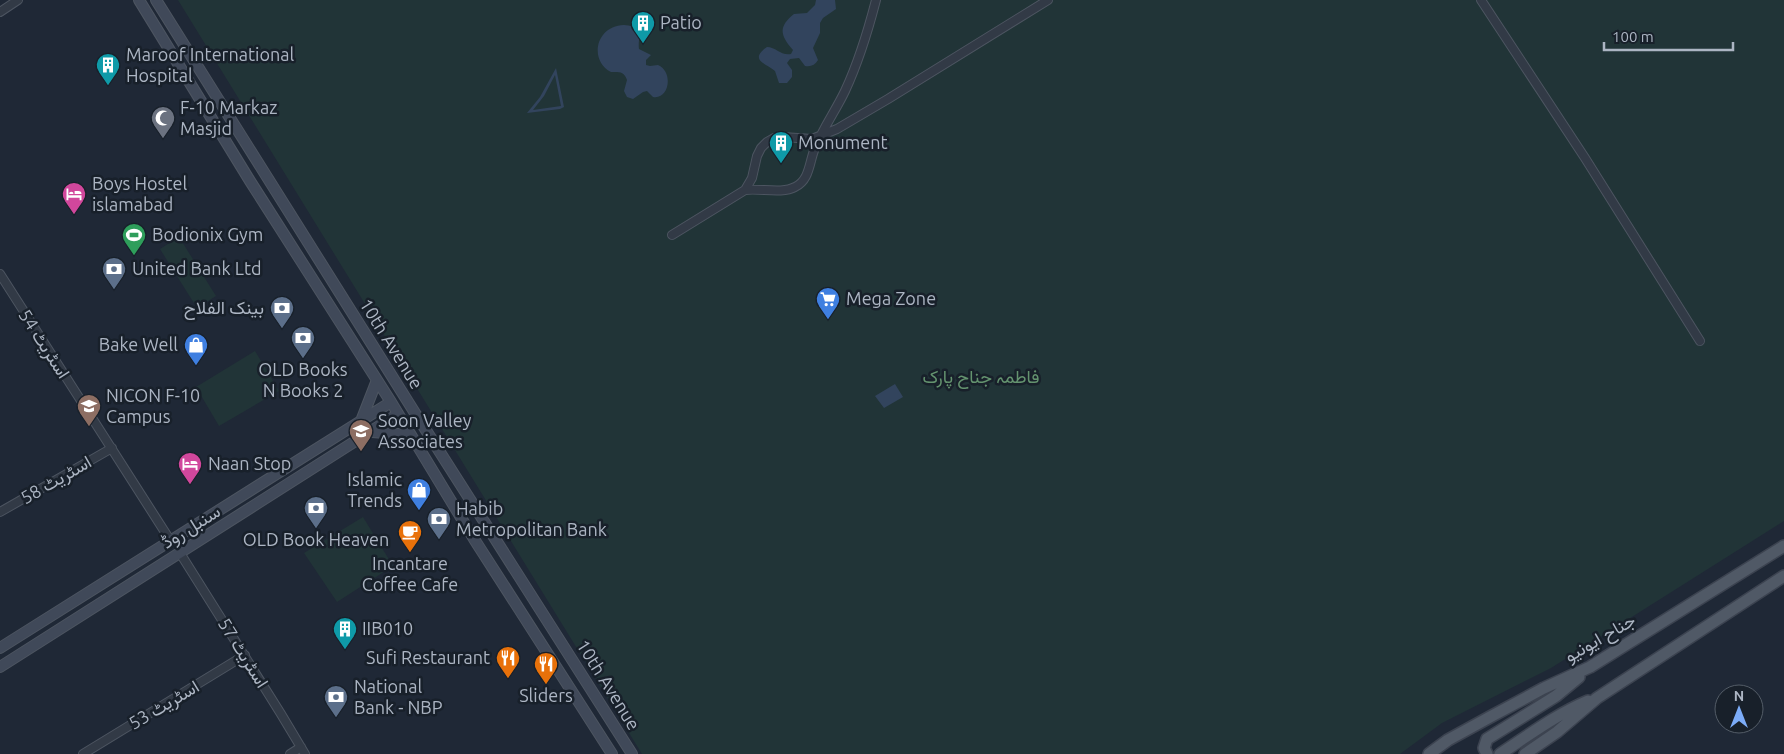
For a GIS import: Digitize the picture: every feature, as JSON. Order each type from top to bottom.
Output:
[{"type":"main road","name":"10th Avenue","points":[[139,0],[412,435],[474,540],[612,754]]},
{"type":"main road","name":"10th Avenue","points":[[156,0],[632,754]]},
{"type":"main road","points":[[164,41],[176,33]]},
{"type":"main road","points":[[302,261],[316,254]]},
{"type":"main road","points":[[361,421],[377,380]]},
{"type":"main road","name":"سنبل روڈ","points":[[0,648],[391,402]]},
{"type":"main road","name":"سنبل روڈ","points":[[0,667],[398,414]]},
{"type":"main road","points":[[372,432],[412,435]]},
{"type":"main road","name":"جناح ایونیو","points":[[1429,754],[1448,740],[1490,717],[1544,688],[1590,667],[1784,546]]},
{"type":"main road","points":[[1524,754],[1557,732],[1597,698],[1784,576]]},
{"type":"main road","points":[[1488,754],[1484,748],[1486,739],[1556,696],[1590,667]]},
{"type":"main road","points":[[1500,754],[1574,707],[1597,698]]},
{"type":"street","points":[[0,12],[18,0]]},
{"type":"street","points":[[672,235],[746,190],[758,188],[785,190],[794,188],[802,182],[807,175],[813,151],[845,91],[861,55],[876,0]]},
{"type":"street","points":[[746,190],[752,178],[757,156],[767,142],[774,138],[783,137],[806,140],[837,129],[1048,0]]},
{"type":"street","points":[[1481,0],[1585,158],[1700,341]]},
{"type":"street","name":"اسٹریٹ 54","points":[[0,274],[170,540]]},
{"type":"street","name":"اسٹریٹ 58","points":[[0,512],[112,448]]},
{"type":"street","name":"اسٹریٹ 57","points":[[180,553],[303,751]]},
{"type":"street","name":"اسٹریٹ 53","points":[[83,754],[245,655]]},
{"type":"street","points":[[290,754],[303,751]]},
{"type":"green space","name":"فاطمہ جناح پارک","points":[[178,0],[1784,0],[1784,521],[1551,668],[1442,723],[1400,754],[642,754]]},
{"type":"green space","points":[[179,237],[216,296],[197,308],[160,249]]},
{"type":"green space","points":[[255,351],[279,391],[219,426],[196,387]]},
{"type":"green space","points":[[363,517],[393,566],[337,602],[304,553]]},
{"type":"water","points":[[816,0],[835,0],[836,9],[823,18],[820,23],[820,33],[813,48],[818,60],[813,65],[805,66],[799,58],[790,59],[787,63],[792,70],[792,77],[787,83],[779,83],[775,71],[761,61],[759,55],[767,47],[784,54],[791,54],[793,50],[785,40],[783,27],[794,14],[807,13],[815,5]]},
{"type":"water","points":[[624,25],[638,30],[639,49],[651,55],[646,60],[646,65],[658,65],[666,73],[668,85],[663,94],[658,97],[653,97],[647,91],[633,99],[627,97],[624,91],[627,80],[624,75],[619,72],[611,72],[604,67],[600,60],[598,45],[601,37],[614,27]]},
{"type":"water","points":[[556,68],[564,107],[527,113],[540,97]],"holes":[[[555,75],[561,106],[533,110],[544,96]]]},
{"type":"water","points":[[895,384],[903,397],[884,408],[875,396]]},
{"type":"place","name":"Patio","points":[[643,44]]},
{"type":"place","name":"Maroof International Hospital","points":[[108,86]]},
{"type":"place","name":"F-10 Markaz Masjid","points":[[163,139]]},
{"type":"place","name":"Monument","points":[[781,164]]},
{"type":"place","name":"Boys Hostel islamabad","points":[[74,215]]},
{"type":"place","name":"Bodionix Gym","points":[[134,256]]},
{"type":"place","name":"United Bank Ltd","points":[[114,290]]},
{"type":"place","name":"Mega Zone","points":[[828,320]]},
{"type":"place","name":"بینک الفلاح","points":[[282,329]]},
{"type":"place","name":"OLD Books N Books 2","points":[[303,359]]},
{"type":"place","name":"Bake Well","points":[[196,366]]},
{"type":"place","name":"NICON F-10 Campus","points":[[89,427]]},
{"type":"place","name":"Soon Valley Associates","points":[[361,452]]},
{"type":"place","name":"Naan Stop","points":[[190,485]]},
{"type":"place","name":"Islamic Trends","points":[[419,511]]},
{"type":"place","name":"OLD Book Heaven","points":[[316,529]]},
{"type":"place","name":"Habib Metropolitan Bank","points":[[439,540]]},
{"type":"place","name":"Incantare Coffee Cafe","points":[[410,553]]},
{"type":"place","name":"IIB010","points":[[345,650]]},
{"type":"place","name":"Sufi Restaurant","points":[[508,679]]},
{"type":"place","name":"Sliders","points":[[546,685]]},
{"type":"place","name":"National Bank - NBP","points":[[336,718]]}]
